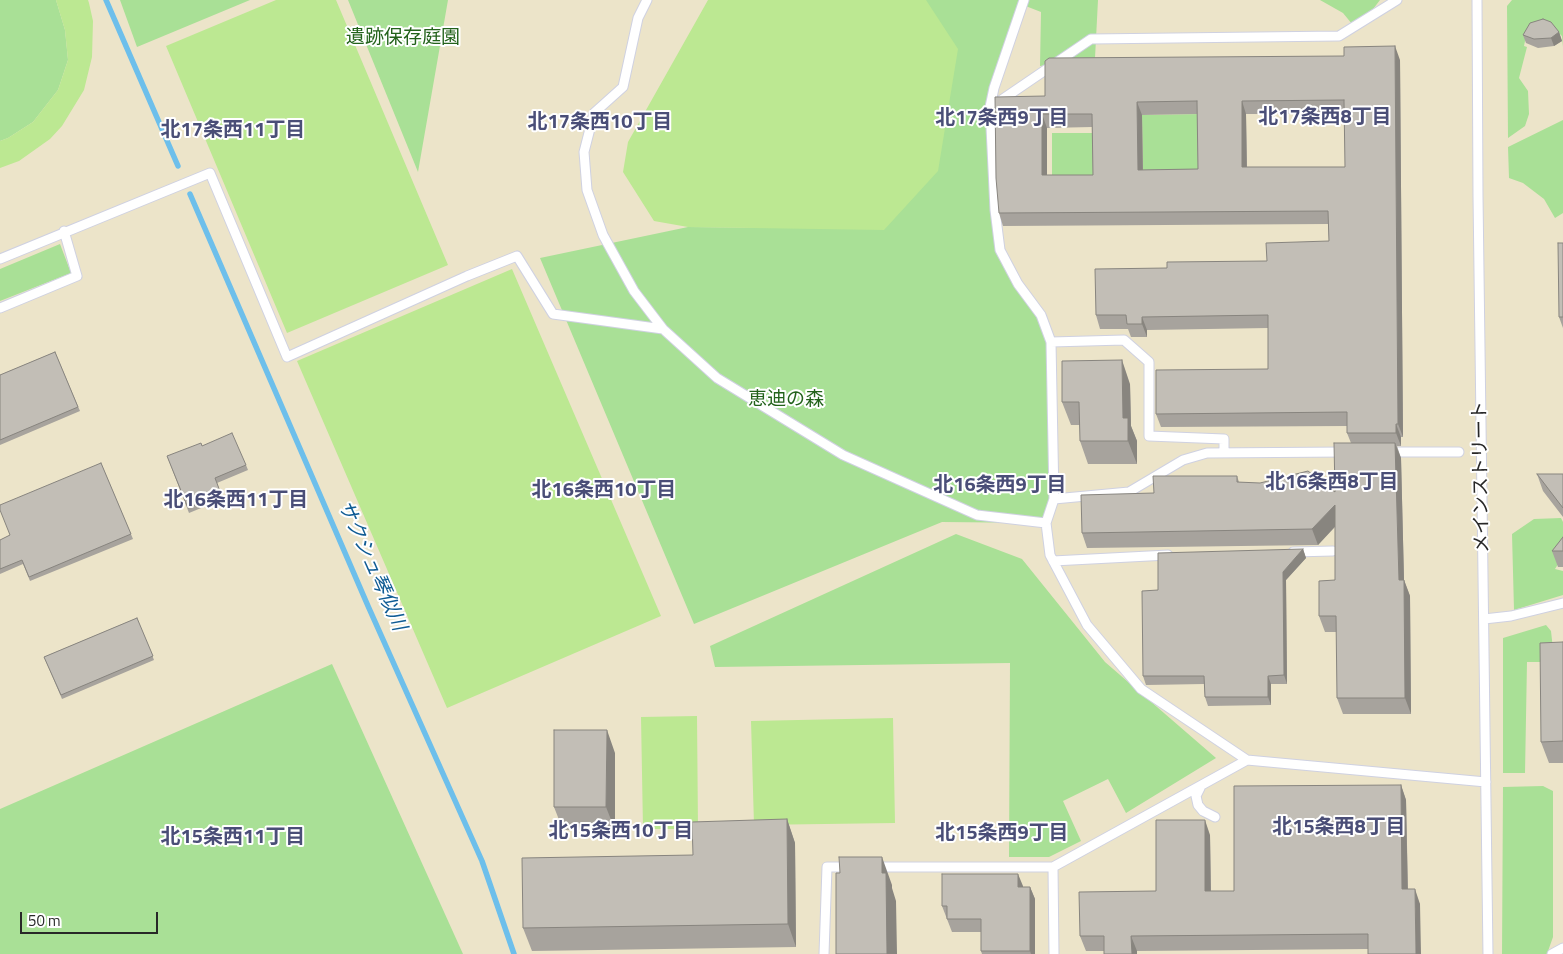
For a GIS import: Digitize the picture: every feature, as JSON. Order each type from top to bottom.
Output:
[{"type":"lane","points":[[648,0],[638,18],[623,87],[594,113],[584,152],[587,190],[603,235],[634,291],[663,329],[716,378],[843,455],[977,515],[1046,523]]},
{"type":"lane","points":[[1024,0],[994,88],[990,108],[995,210],[1000,250],[1018,284],[1041,315],[1051,342],[1054,499],[1046,523],[1050,555],[1087,625],[1141,689],[1247,760],[1486,782]]},
{"type":"lane","points":[[990,108],[1091,39],[1339,36],[1397,0]]},
{"type":"lane","name":"メインストリート","points":[[1477,0],[1488,954]]},
{"type":"lane","points":[[0,259],[64,231],[210,173],[287,357],[466,276],[517,256],[553,314],[663,329]]},
{"type":"lane","points":[[0,308],[77,276],[64,231]]},
{"type":"lane","points":[[1051,342],[1124,340],[1149,362],[1149,436],[1224,439],[1224,452]]},
{"type":"lane","points":[[1054,499],[1129,492],[1183,460],[1207,453],[1352,452]]},
{"type":"lane","points":[[1381,452],[1459,452]]},
{"type":"lane","points":[[1283,552],[1333,551]]},
{"type":"lane","points":[[1053,561],[1174,555]]},
{"type":"lane","points":[[1484,618],[1511,616],[1563,603]]},
{"type":"lane","points":[[824,954],[826,867],[1053,867],[1247,760]]},
{"type":"lane","points":[[1200,787],[1196,796],[1198,805],[1202,811],[1215,817]]},
{"type":"lane","points":[[1053,867],[1054,954]]},
{"type":"lane","points":[[1552,954],[1563,948]]},
{"type":"shaded area","points":[[0,0],[1563,0],[1563,954],[0,954]]},
{"type":"green space","points":[[0,0],[56,0],[65,30],[68,60],[58,90],[33,122],[0,141]]},
{"type":"green space","points":[[56,0],[88,0],[89,3],[93,21],[92,57],[84,90],[62,126],[50,139],[19,161],[0,168],[0,141],[33,122],[58,90],[68,60],[65,30]]},
{"type":"green space","points":[[120,0],[250,0],[137,47]]},
{"type":"green space","points":[[276,0],[336,0],[448,265],[287,333],[166,46]]},
{"type":"green space","name":"遺跡保存庭園","points":[[348,0],[448,0],[418,172]]},
{"type":"green space","name":"恵迪の森","points":[[708,0],[1098,0],[1095,58],[1040,66],[1041,12],[1023,5],[990,107],[1000,250],[1041,315],[1051,342],[1054,499],[1046,523],[942,522],[694,624],[540,258],[688,227],[786,228]]},
{"type":"green space","points":[[708,0],[926,0],[958,49],[938,171],[884,230],[688,227],[654,221],[623,172],[628,142]]},
{"type":"green space","points":[[1320,0],[1380,0],[1357,30],[1343,13]]},
{"type":"green space","points":[[1512,0],[1563,0],[1563,47],[1562,36],[1549,24],[1526,36],[1524,46],[1527,47],[1519,78],[1528,91],[1529,114],[1525,126],[1508,138],[1507,6]]},
{"type":"green space","points":[[1202,114],[1203,182],[1143,183],[1142,115]]},
{"type":"green space","points":[[1563,120],[1563,213],[1555,218],[1544,199],[1523,183],[1509,178],[1508,147]]},
{"type":"green space","points":[[1052,133],[1095,133],[1095,186],[1052,186]]},
{"type":"green space","points":[[60,244],[71,273],[0,301],[0,269]]},
{"type":"green space","points":[[512,269],[661,616],[447,708],[297,361]]},
{"type":"green space","points":[[1561,518],[1563,522],[1563,556],[1555,569],[1563,571],[1563,595],[1514,610],[1512,534],[1534,519]]},
{"type":"green space","points":[[956,534],[1022,559],[1105,662],[1216,758],[1126,813],[1108,779],[1063,801],[1081,841],[1049,857],[1009,857],[1010,663],[715,667],[710,646]]},
{"type":"green space","points":[[1546,625],[1551,631],[1553,649],[1563,662],[1527,662],[1525,773],[1503,773],[1503,638]]},
{"type":"green space","points":[[332,664],[463,954],[0,954],[0,809]]},
{"type":"green space","points":[[697,716],[698,829],[643,829],[641,717]]},
{"type":"green space","points":[[893,718],[895,823],[754,825],[751,721]]},
{"type":"green space","points":[[1543,786],[1553,791],[1553,937],[1547,954],[1502,954],[1503,787]]},
{"type":"building","points":[[1543,19],[1551,22],[1559,32],[1551,38],[1534,39],[1523,35],[1530,23]]},
{"type":"building","points":[[1395,46],[1398,424],[1396,424],[1396,433],[1347,433],[1347,412],[1156,414],[1156,370],[1268,369],[1268,315],[1142,317],[1142,324],[1127,324],[1126,315],[1096,315],[1095,269],[1167,268],[1167,262],[1267,261],[1266,243],[1329,241],[1328,211],[999,213],[996,178],[995,97],[1045,96],[1045,61],[1049,58],[1344,56],[1344,47]],"holes":[[[1344,100],[1345,167],[1242,167],[1242,101]],[[1197,101],[1198,169],[1138,170],[1137,102]],[[1042,114],[1092,114],[1093,175],[1042,175]]]},
{"type":"building","points":[[1558,243],[1563,243],[1563,317],[1559,317]]},
{"type":"building","points":[[55,352],[78,407],[0,440],[0,375]]},
{"type":"building","points":[[1122,360],[1123,418],[1128,418],[1128,441],[1080,441],[1079,402],[1062,402],[1062,361]]},
{"type":"building","points":[[232,433],[246,465],[215,478],[221,494],[188,508],[167,456],[201,443],[202,446]]},
{"type":"building","points":[[1334,443],[1395,443],[1399,580],[1404,580],[1405,698],[1337,698],[1336,616],[1319,616],[1319,581],[1335,580],[1335,505],[1312,529],[1082,533],[1081,495],[1154,493],[1153,476],[1237,476],[1237,482],[1260,483],[1308,471],[1335,492]]},
{"type":"building","points":[[101,463],[131,534],[29,577],[22,560],[0,569],[0,540],[10,535],[0,510],[0,505]]},
{"type":"building","points":[[1537,474],[1563,474],[1563,508]]},
{"type":"building","points":[[1563,537],[1563,551],[1552,551]]},
{"type":"building","points":[[1303,549],[1283,572],[1284,675],[1268,676],[1268,697],[1205,697],[1204,676],[1143,676],[1142,591],[1158,590],[1158,553]]},
{"type":"building","points":[[137,618],[153,656],[61,695],[44,657]]},
{"type":"building","points":[[1563,642],[1563,741],[1541,742],[1540,643]]},
{"type":"building","points":[[554,730],[607,730],[606,807],[554,807]]},
{"type":"building","points":[[1401,785],[1402,889],[1415,889],[1416,954],[1368,954],[1368,934],[1131,936],[1132,954],[1104,954],[1104,936],[1080,936],[1079,892],[1156,891],[1156,820],[1205,820],[1205,891],[1234,891],[1234,786]]},
{"type":"building","points":[[787,819],[788,924],[523,928],[522,858],[693,855],[692,822]]},
{"type":"building","points":[[839,857],[882,857],[882,873],[886,873],[887,954],[836,954],[836,873],[840,873]]},
{"type":"building","points":[[942,874],[1018,874],[1018,887],[1030,887],[1030,951],[981,951],[981,919],[947,919],[947,906],[942,906]]},
{"type":"waterway","name":"サクシュ琴似川","points":[[106,0],[178,166]]},
{"type":"waterway","name":"サクシュ琴似川","points":[[190,194],[368,606],[482,861],[514,954]]},
{"type":"district","name":"北17条西8丁目","points":[[1325,118]]},
{"type":"district","name":"北17条西9丁目","points":[[1002,119]]},
{"type":"district","name":"北17条西10丁目","points":[[600,123]]},
{"type":"district","name":"北17条西11丁目","points":[[233,131]]},
{"type":"district","name":"北16条西8丁目","points":[[1332,483]]},
{"type":"district","name":"北16条西9丁目","points":[[1000,486]]},
{"type":"district","name":"北16条西10丁目","points":[[604,491]]},
{"type":"district","name":"北16条西11丁目","points":[[236,501]]},
{"type":"district","name":"北15条西8丁目","points":[[1339,828]]},
{"type":"district","name":"北15条西10丁目","points":[[621,832]]},
{"type":"district","name":"北15条西9丁目","points":[[1002,834]]},
{"type":"district","name":"北15条西11丁目","points":[[233,838]]}]
